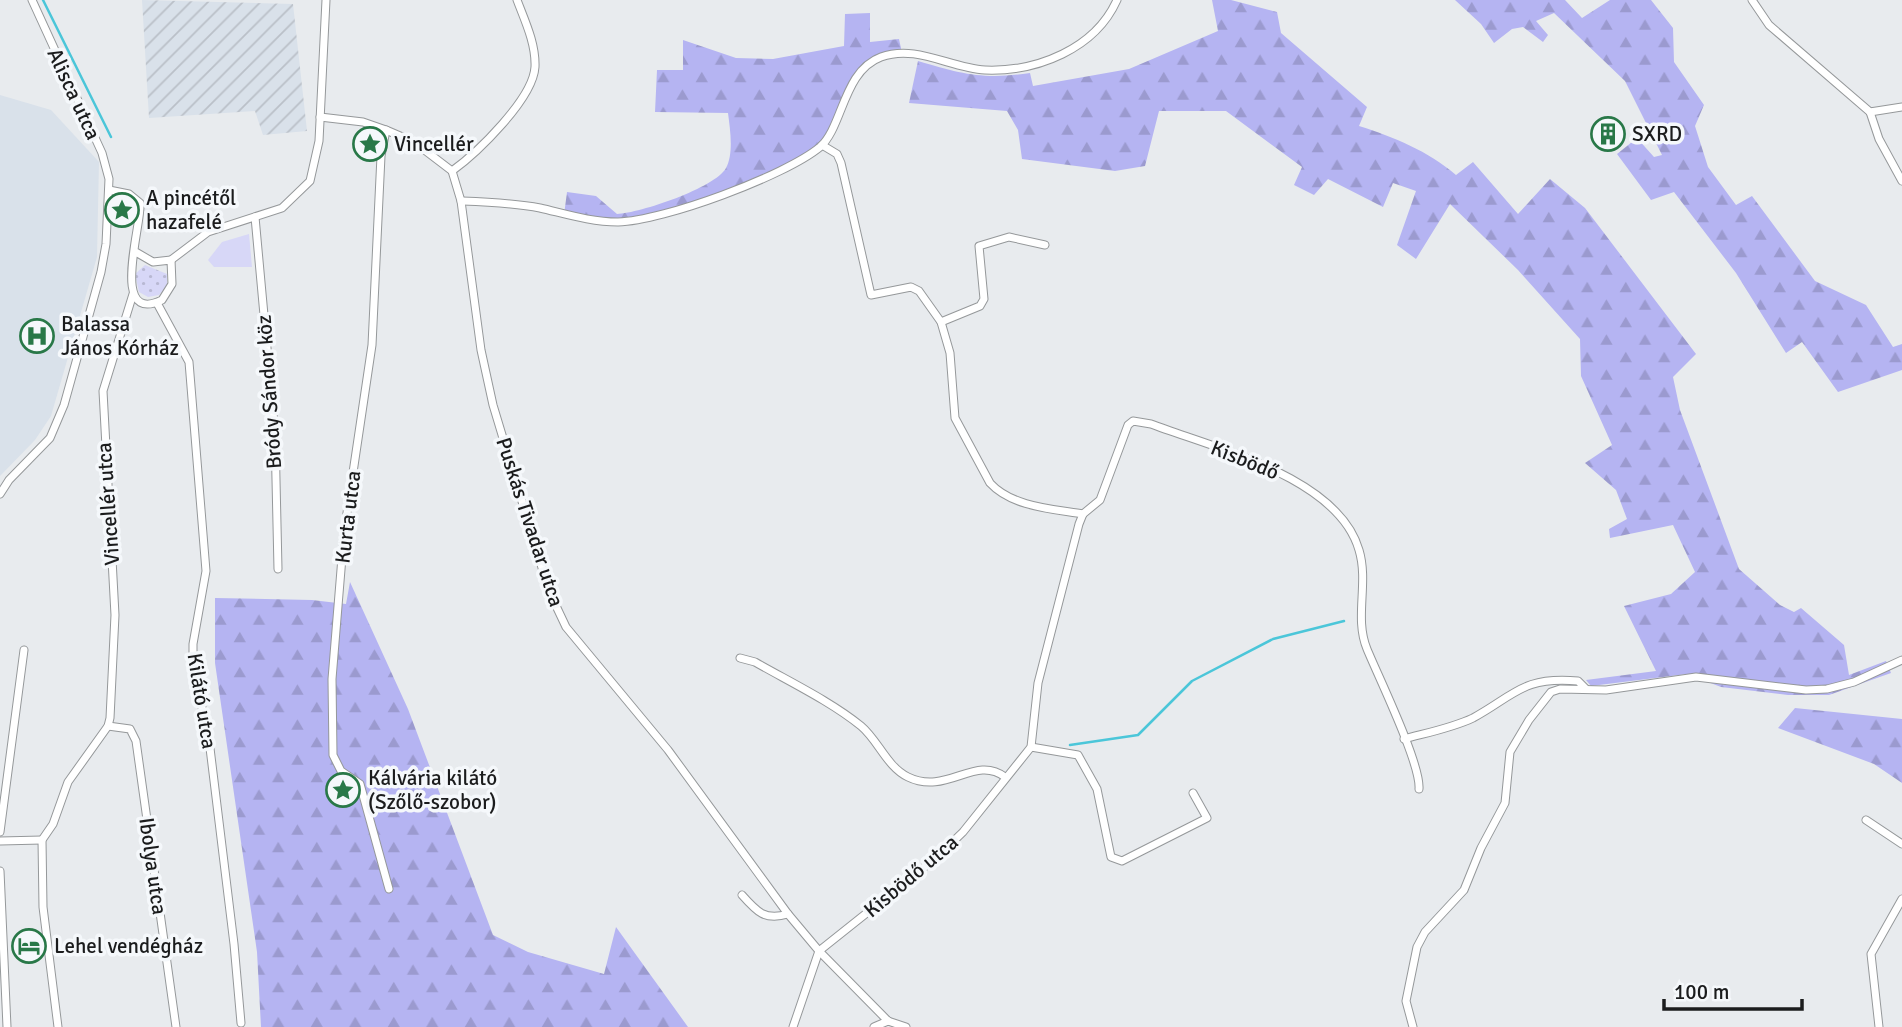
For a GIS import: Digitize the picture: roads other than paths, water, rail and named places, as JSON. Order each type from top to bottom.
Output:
[{"type":"street","name":"Alisca utca","points":[[0,494],[9,480],[50,438],[64,405],[101,272],[109,190],[102,153],[32,0]]},
{"type":"street","points":[[134,251],[153,262],[171,260],[208,232],[282,208],[310,181],[315,165],[320,117],[326,0]]},
{"type":"street","points":[[320,117],[363,122],[386,130],[414,142],[452,171],[477,151],[516,105],[533,77],[533,48],[517,0]]},
{"type":"street","points":[[461,201],[538,208],[583,219],[617,222],[648,220],[790,167],[822,145],[853,83],[865,68],[879,58],[911,54],[984,70],[1034,65],[1061,55],[1084,42],[1111,13],[1117,0]]},
{"type":"street","points":[[1752,0],[1769,25],[1814,67],[1870,112],[1879,139],[1902,181]]},
{"type":"street","points":[[1870,112],[1902,107]]},
{"type":"street","name":"Kurta utca","points":[[386,130],[381,156],[372,345],[344,533],[332,679],[333,755],[341,771],[360,784],[389,889]]},
{"type":"street","points":[[822,145],[837,154],[841,163],[871,295],[911,287],[919,290],[941,323],[950,353],[955,418],[990,483],[998,492],[1034,506],[1083,514]]},
{"type":"street","name":"Puskás Tivadar utca","points":[[452,171],[461,201],[481,350],[493,405],[549,591],[566,626],[668,750],[788,914],[819,951],[888,1020]]},
{"type":"street","name":"Vincellér utca","points":[[109,190],[129,194],[140,203],[141,218],[131,279],[133,294],[103,391],[115,615],[109,722]]},
{"type":"street","name":"Bródy Sándor köz","points":[[255,217],[275,435],[278,569]]},
{"type":"street","points":[[941,323],[979,306],[984,299],[979,246],[1009,237],[1045,245]]},
{"type":"street","points":[[133,294],[140,301],[157,303],[167,295],[174,272],[171,260]]},
{"type":"street","name":"Kilátó utca","points":[[157,303],[189,362],[206,571],[193,644],[193,666],[209,740],[241,1023]]},
{"type":"street","name":"Kisbödő","points":[[1031,747],[1038,682],[1083,514],[1100,500],[1128,425],[1133,421],[1151,424],[1294,480],[1323,499],[1343,520],[1358,546],[1364,606],[1359,631],[1404,739],[1419,789]]},
{"type":"street","points":[[0,832],[24,650]]},
{"type":"street","points":[[740,658],[755,662],[861,726],[905,776],[939,783],[968,772],[991,769],[1005,777]]},
{"type":"street","points":[[1413,1027],[1406,1001],[1417,947],[1426,932],[1464,890],[1481,848],[1505,803],[1510,752],[1529,720],[1551,692],[1606,690],[1696,677],[1806,690],[1827,689],[1854,681],[1902,660]]},
{"type":"street","points":[[1404,739],[1465,721],[1512,691],[1532,684],[1561,679],[1578,681],[1586,689]]},
{"type":"street","points":[[58,1027],[43,907],[41,840],[54,824],[68,782],[109,722]]},
{"type":"street","name":"Ibolya utca","points":[[109,722],[130,729],[136,741],[176,1027]]},
{"type":"street","points":[[1031,747],[1078,755],[1097,789],[1111,857],[1122,861],[1207,817],[1194,793]]},
{"type":"street","name":"Kisbödő utca","points":[[819,951],[937,857],[963,832],[1031,747]]},
{"type":"street","points":[[1866,820],[1902,844]]},
{"type":"street","points":[[0,841],[41,840]]},
{"type":"street","points":[[0,871],[7,1027]]},
{"type":"street","points":[[742,895],[763,916],[772,918],[788,914]]},
{"type":"street","points":[[1879,1027],[1879,1007],[1871,954],[1902,899]]},
{"type":"street","points":[[793,1027],[819,951]]},
{"type":"street","points":[[874,1027],[888,1020],[906,1027]]},
{"type":"waterway","points":[[43,0],[111,137]]},
{"type":"waterway","points":[[1070,745],[1138,735],[1192,681],[1273,639],[1344,621]]},
{"type":"place","name":"SXRD","points":[[1608,134]]},
{"type":"place","name":"Vincellér","points":[[370,144]]},
{"type":"place","name":"A pincétől hazafelé","points":[[122,210]]},
{"type":"place","name":"Balassa János Kórház","points":[[37,336]]},
{"type":"place","name":"Kálvária kilátó (Szőlő-szobor)","points":[[343,790]]},
{"type":"place","name":"Lehel vendégház","points":[[29,946]]}]
